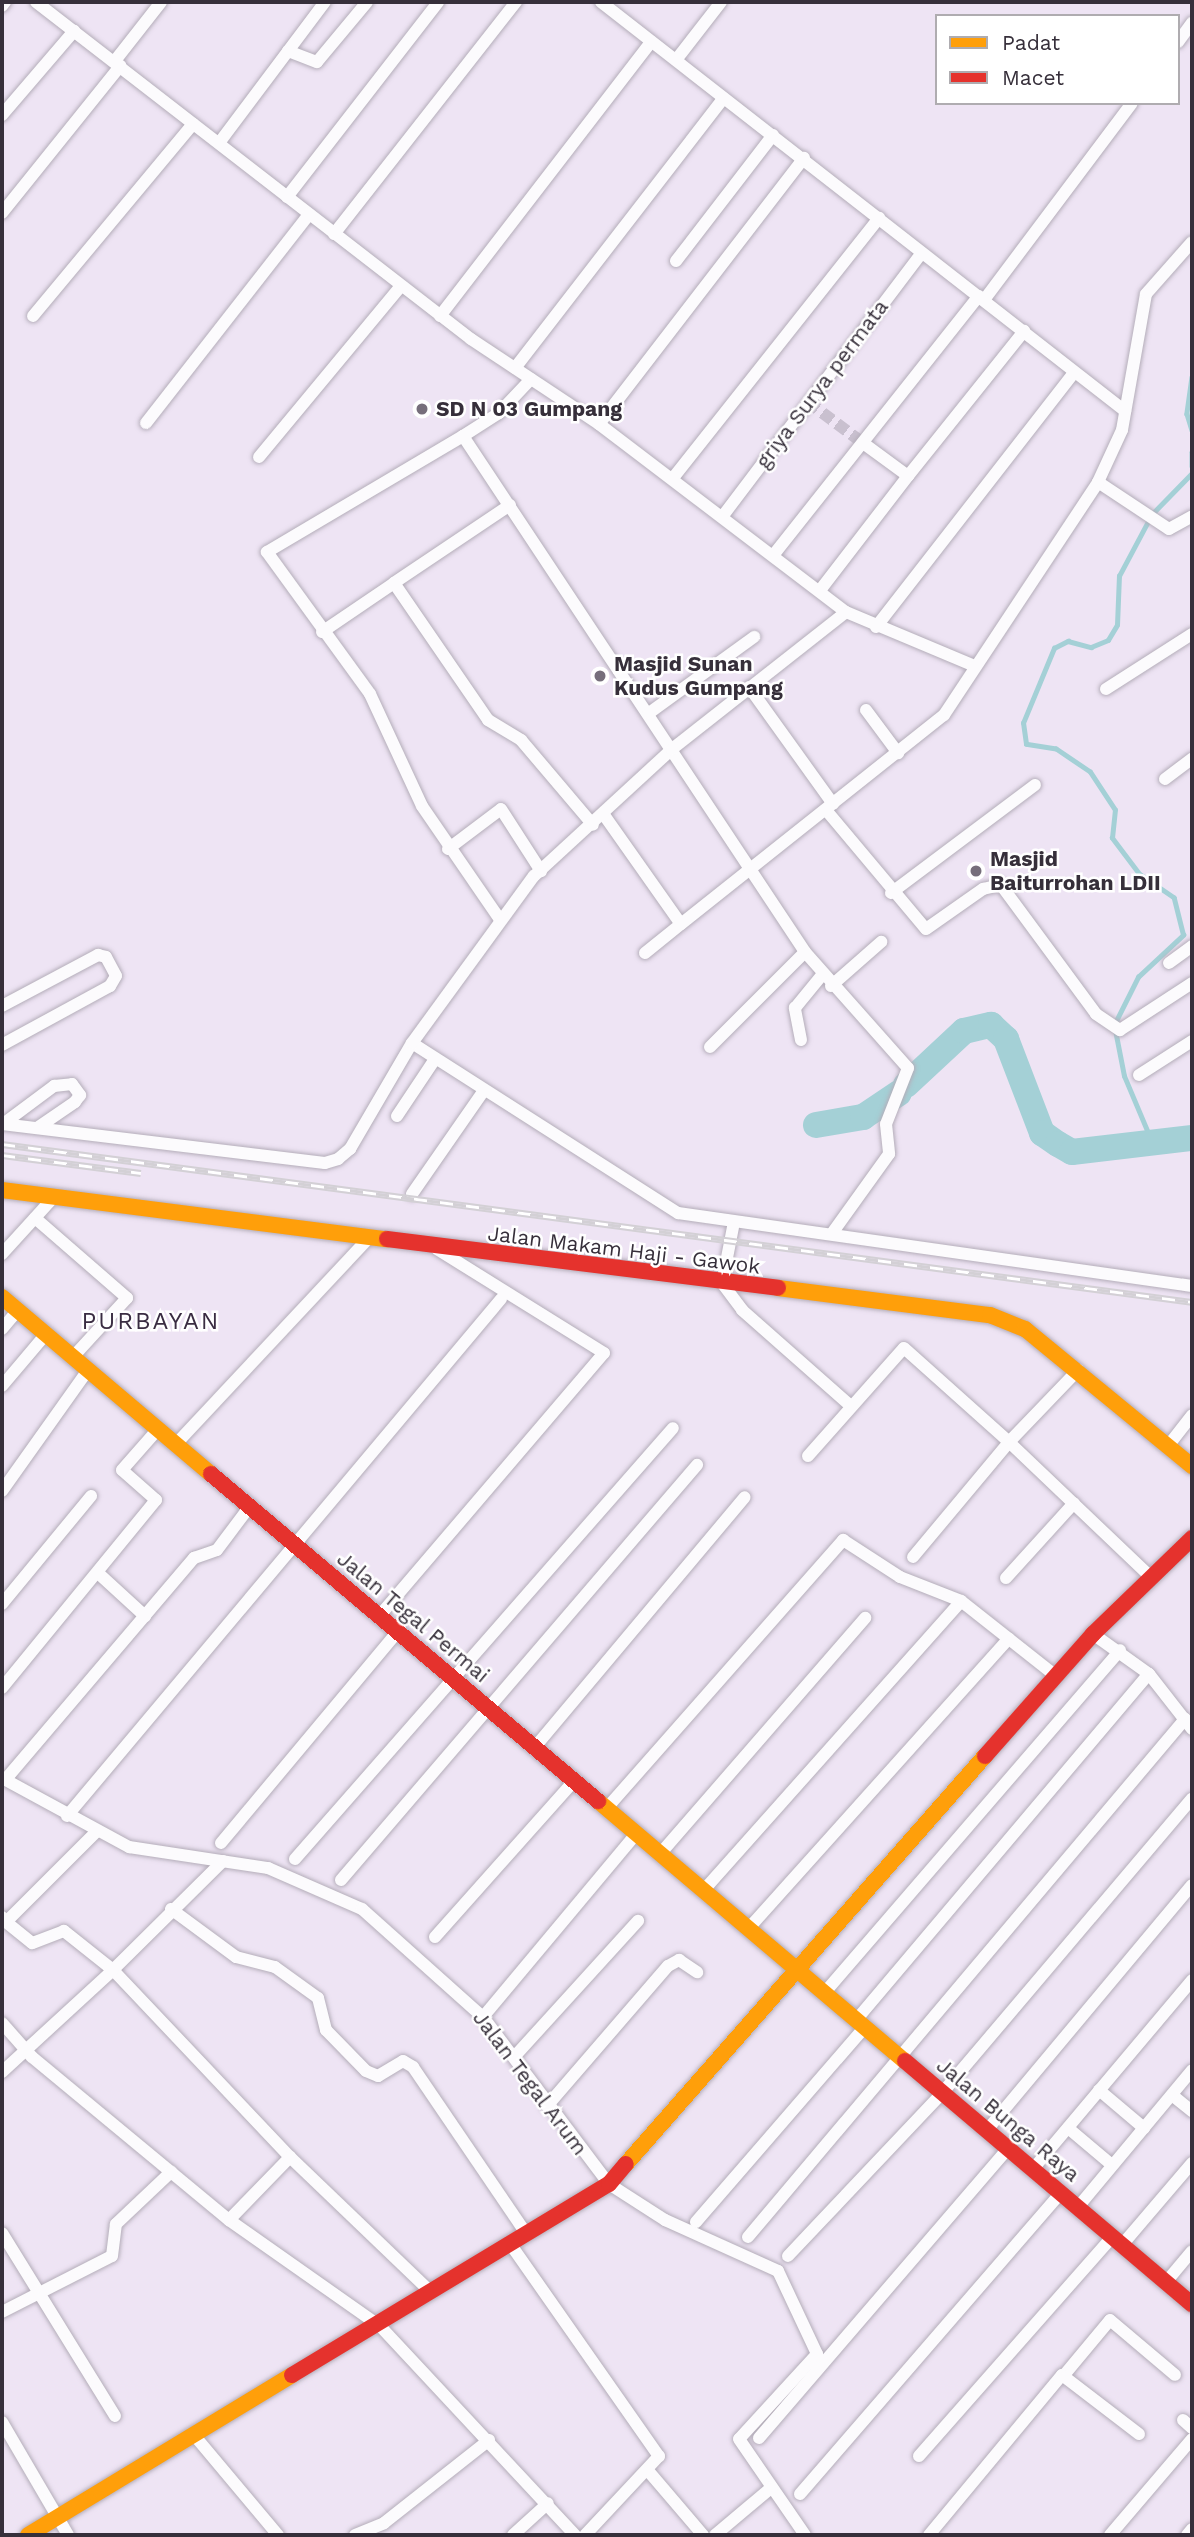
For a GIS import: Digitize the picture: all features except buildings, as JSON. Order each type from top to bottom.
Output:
[{"type":"street","points":[[2,6],[5,2]]},
{"type":"street","points":[[36,2],[440,316],[599,424],[722,517],[775,553],[846,612],[876,627],[972,665]]},
{"type":"street","points":[[2,213],[117,64],[161,2]]},
{"type":"street","points":[[219,143],[325,2]]},
{"type":"street","points":[[288,51],[317,62],[367,2]]},
{"type":"street","points":[[287,197],[438,2]]},
{"type":"street","points":[[334,234],[516,2]]},
{"type":"street","points":[[601,2],[1125,411]]},
{"type":"street","points":[[676,60],[721,2]]},
{"type":"street","points":[[1180,39],[1192,23]]},
{"type":"street","points":[[2,115],[74,31]]},
{"type":"street","points":[[440,316],[651,41]]},
{"type":"street","points":[[515,368],[724,97]]},
{"type":"street","points":[[775,553],[981,298],[1130,105]]},
{"type":"street","points":[[33,316],[193,124]]},
{"type":"street","points":[[676,261],[773,135]]},
{"type":"street","points":[[599,424],[804,158]]},
{"type":"street","points":[[146,423],[309,214]]},
{"type":"street","points":[[673,478],[879,218]]},
{"type":"street","points":[[645,953],[944,715],[972,665],[1098,482],[1125,411],[1146,294],[1192,242]]},
{"type":"street","name":"griya Surya permata","points":[[722,517],[922,253]]},
{"type":"street","points":[[259,457],[401,286]]},
{"type":"street","points":[[821,589],[1024,331]]},
{"type":"street","points":[[876,627],[1074,373]]},
{"type":"street","points":[[499,919],[448,849],[370,694],[322,632],[267,551],[499,413],[531,379]]},
{"type":"street","points":[[463,436],[752,868],[804,952],[908,1072],[886,1124],[889,1154],[833,1232]]},
{"type":"street","points":[[863,443],[908,476]]},
{"type":"street","points":[[1098,482],[1156,522],[1175,530],[1192,516]]},
{"type":"street","points":[[322,632],[510,505]]},
{"type":"street","points":[[394,583],[488,720],[521,740],[593,825]]},
{"type":"street","points":[[3,1124],[325,1163],[350,1149],[412,1043],[499,919],[541,871],[672,749],[846,612]]},
{"type":"street","points":[[1106,690],[1192,634]]},
{"type":"street","points":[[649,713],[754,637]]},
{"type":"street","points":[[749,687],[829,807],[891,893],[932,930],[983,888],[1001,885],[1096,1014],[1120,1030],[1192,983]]},
{"type":"street","points":[[866,710],[898,752]]},
{"type":"street","points":[[1165,779],[1192,760]]},
{"type":"street","points":[[891,893],[1035,785]]},
{"type":"street","points":[[448,849],[501,809],[541,871]]},
{"type":"street","points":[[604,815],[681,924]]},
{"type":"street","points":[[831,986],[881,942]]},
{"type":"street","points":[[1169,963],[1192,946]]},
{"type":"street","points":[[710,1047],[804,952]]},
{"type":"street","points":[[2,1006],[98,955],[106,957],[116,976],[110,986],[2,1045]]},
{"type":"street","points":[[801,1040],[795,1007],[822,975]]},
{"type":"street","points":[[1139,1075],[1192,1041]]},
{"type":"street","points":[[412,1043],[483,1092],[668,1209],[734,1222],[833,1232],[1192,1286]]},
{"type":"street","points":[[397,1116],[435,1059]]},
{"type":"street","points":[[3,1124],[54,1086],[72,1084],[79,1095],[75,1102],[37,1128]]},
{"type":"street","points":[[412,1194],[483,1092]]},
{"type":"street","name":"Jalan Makam Haji - Gawok","points":[[2,1190],[437,1249],[1000,1317],[1078,1370],[1192,1466]]},
{"type":"street","points":[[2,1254],[53,1198]]},
{"type":"street","points":[[35,1218],[127,1298],[73,1357]]},
{"type":"street","points":[[734,1222],[722,1283],[742,1310],[851,1406]]},
{"type":"street","points":[[176,1444],[367,1240]]},
{"type":"street","points":[[381,1614],[605,1350],[437,1249]]},
{"type":"street","name":"Jalan Tegal Permai","points":[[2,1297],[292,1542],[400,1629],[454,1679],[606,1809],[799,1967]]},
{"type":"street","points":[[67,1816],[292,1542],[501,1299]]},
{"type":"street","points":[[2,1329],[18,1310]]},
{"type":"street","points":[[2,1386],[47,1334]]},
{"type":"street","points":[[808,1456],[851,1406],[908,1347],[1152,1578]]},
{"type":"street","points":[[2,1491],[88,1370]]},
{"type":"street","points":[[914,1557],[1010,1441],[1078,1370]]},
{"type":"street","points":[[1168,1446],[1192,1415]]},
{"type":"street","points":[[295,1859],[673,1428]]},
{"type":"street","points":[[2,1688],[156,1500],[122,1470],[158,1429]]},
{"type":"street","points":[[341,1880],[697,1465]]},
{"type":"street","points":[[2,1604],[91,1496]]},
{"type":"street","points":[[535,1747],[745,1497]]},
{"type":"street","points":[[1006,1578],[1074,1503]]},
{"type":"street","points":[[4,1779],[197,1555],[217,1550],[250,1506]]},
{"type":"street","points":[[31,2533],[380,2326],[608,2184],[1093,1634],[1192,1538]]},
{"type":"street","points":[[606,1809],[843,1540],[900,1577],[961,1601],[1056,1676]]},
{"type":"street","points":[[98,1573],[145,1616]]},
{"type":"street","points":[[704,1891],[961,1601]]},
{"type":"street","points":[[660,1854],[865,1618]]},
{"type":"street","points":[[221,1843],[400,1629]]},
{"type":"street","points":[[748,2237],[1188,1724],[1149,1674],[1120,1650],[1093,1634]]},
{"type":"street","points":[[749,1928],[1009,1638]]},
{"type":"street","points":[[826,1991],[1120,1650]]},
{"type":"street","points":[[696,2222],[1149,1674]]},
{"type":"street","name":"Jalan Tegal Arum","points":[[4,1779],[96,1832],[148,1852],[279,1871],[362,1909],[484,2017],[515,2056],[547,2106],[608,2184],[665,2220],[781,2275],[818,2351],[740,2432],[741,2446],[771,2488]]},
{"type":"street","points":[[435,1937],[574,1781]]},
{"type":"street","points":[[788,2256],[943,2092],[1192,1798]]},
{"type":"street","points":[[96,1832],[4,1919],[32,1944],[64,1931],[113,1970],[290,2157],[431,2292]]},
{"type":"street","points":[[484,2017],[636,1834]]},
{"type":"street","points":[[2,2072],[113,1970],[171,1909],[223,1861]]},
{"type":"street","points":[[987,2130],[1192,1885]]},
{"type":"street","points":[[171,1909],[236,1957],[275,1968],[318,1998],[326,2031],[371,2074],[383,2075],[399,2061],[412,2067],[527,2235]]},
{"type":"street","points":[[515,2056],[638,1921]]},
{"type":"street","points":[[547,2106],[668,1966],[681,1960],[697,1972]]},
{"type":"street","name":"Jalan Bunga Raya","points":[[799,1967],[1192,2304]]},
{"type":"street","points":[[1033,2169],[1192,1980]]},
{"type":"street","points":[[2,2023],[27,2050],[229,2220],[380,2326],[575,2535]]},
{"type":"street","points":[[1078,2207],[1192,2070]]},
{"type":"street","points":[[1098,2090],[1144,2128]]},
{"type":"street","points":[[1172,2095],[1192,2111]]},
{"type":"street","points":[[1068,2128],[1112,2165]]},
{"type":"street","points":[[759,2438],[1008,2148]]},
{"type":"street","points":[[229,2220],[290,2157]]},
{"type":"street","points":[[919,2456],[1192,2163]]},
{"type":"street","points":[[2,2312],[38,2291],[111,2256],[116,2224],[171,2172]]},
{"type":"street","points":[[800,2494],[1061,2193]]},
{"type":"street","points":[[2,2233],[115,2416]]},
{"type":"street","points":[[512,2245],[653,2444],[659,2460],[650,2473],[585,2535]]},
{"type":"street","points":[[1167,2282],[1192,2251]]},
{"type":"street","points":[[929,2535],[1110,2320],[1175,2375]]},
{"type":"street","points":[[1065,2374],[1139,2434]]},
{"type":"street","points":[[2,2422],[68,2535]]},
{"type":"street","points":[[194,2435],[278,2535]]},
{"type":"street","points":[[1110,2535],[1192,2439]]},
{"type":"street","points":[[355,2535],[384,2523],[489,2440]]},
{"type":"street","points":[[650,2473],[703,2535]]},
{"type":"street","points":[[715,2535],[771,2488],[805,2535]]},
{"type":"street","points":[[513,2535],[548,2503]]},
{"type":"street","points":[[1187,2535],[1192,2529]]},
{"type":"waterway","points":[[1192,377],[1187,414],[1192,430]]},
{"type":"waterway","points":[[1192,452],[1192,466]]},
{"type":"waterway","points":[[1151,1140],[1124,1076],[1114,1025],[1138,977],[1183,935],[1174,898],[1139,874],[1112,838],[1115,810],[1090,772],[1056,749],[1026,744],[1023,723],[1054,648],[1068,641],[1091,647],[1108,640],[1117,625],[1119,576],[1152,514],[1192,473]]},
{"type":"waterway","points":[[906,1085],[964,1031],[991,1025],[1006,1039],[1042,1133],[1072,1152],[1192,1138]]},
{"type":"waterway","points":[[816,1125],[863,1117],[899,1093]]},
{"type":"tunnel","points":[[808,402],[863,443]]},
{"type":"railway","points":[[2,1144],[1192,1302]]},
{"type":"railway","points":[[2,1155],[141,1173]]},
{"type":"traffic: slow","points":[[2,1190],[387,1239]]},
{"type":"traffic: slow","points":[[778,1288],[990,1315],[1025,1329],[1192,1466]]},
{"type":"traffic: slow","points":[[2,1297],[211,1474]]},
{"type":"traffic: slow","points":[[626,2164],[985,1756]]},
{"type":"traffic: slow","points":[[598,1801],[905,2061]]},
{"type":"traffic: slow","points":[[28,2535],[292,2375]]},
{"type":"traffic: jam","points":[[387,1239],[778,1288]]},
{"type":"traffic: jam","points":[[211,1474],[598,1801]]},
{"type":"traffic: jam","points":[[985,1756],[1093,1634],[1192,1538]]},
{"type":"traffic: jam","points":[[905,2061],[1192,2304]]},
{"type":"traffic: jam","points":[[292,2375],[609,2184],[626,2164]]},
{"type":"place","name":"SD N 03 Gumpang","points":[[422,409]]},
{"type":"place","name":"Masjid Sunan Kudus Gumpang","points":[[600,676]]},
{"type":"place","name":"Masjid Baiturrohan LDII","points":[[976,871]]},
{"type":"district","name":"PURBAYAN","points":[[151,1322]]}]
